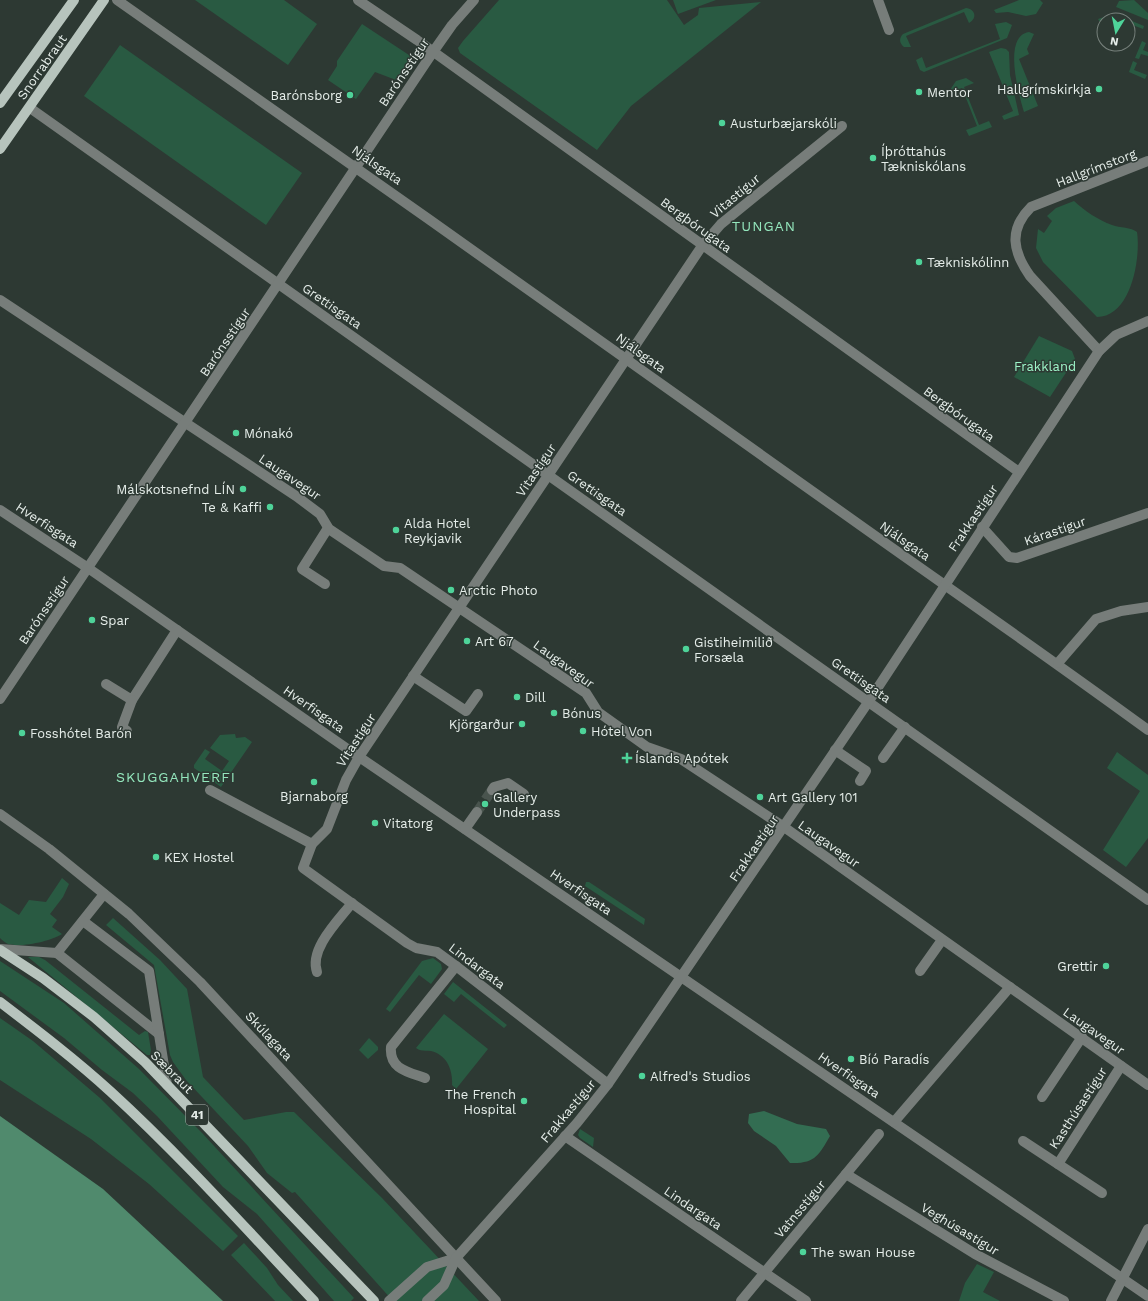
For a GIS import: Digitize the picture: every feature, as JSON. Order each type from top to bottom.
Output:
[{"type":"main road","name":"Snorrabraut","points":[[2,97],[74,0]]},
{"type":"main road","name":"Snorrabraut","points":[[0,149],[104,0]]},
{"type":"main road","name":"Sæbraut","points":[[0,950],[43,978],[94,1017],[145,1062],[374,1301]]},
{"type":"main road","points":[[0,1002],[40,1032],[116,1096],[153,1132],[314,1301]]},
{"type":"street","name":"Njálsgata","points":[[117,0],[356,167],[943,585],[1058,664],[1148,730]]},
{"type":"street","name":"Bergþórugata","points":[[358,0],[433,52],[1019,472]]},
{"type":"street","name":"Barónsstígur","points":[[0,699],[433,52],[474,0]]},
{"type":"street","points":[[878,0],[889,30]]},
{"type":"street","name":"Grettisgata","points":[[30,108],[1148,900]]},
{"type":"street","name":"Vitastígur","points":[[303,868],[312,844],[327,829],[346,780],[359,757],[702,246],[721,224],[842,126]]},
{"type":"street","name":"Hallgrímstorg","points":[[1099,351],[1030,276],[1018,259],[1016,250],[1016,231],[1025,213],[1030,207],[1148,161]]},
{"type":"street","name":"Laugavegur","points":[[0,300],[320,514],[328,528],[384,566],[400,568],[586,693],[598,712],[647,747],[681,759],[784,828],[1148,1085]]},
{"type":"street","name":"Frakkastígur","points":[[427,1301],[444,1285],[456,1258],[565,1136],[608,1084],[784,828],[869,701],[943,585],[1099,351],[1116,335],[1148,321]]},
{"type":"street","name":"Hverfisgata","points":[[0,510],[88,568],[359,757],[1148,1296]]},
{"type":"street","name":"Kárastígur","points":[[982,527],[1009,557],[1017,558],[1148,513]]},
{"type":"street","points":[[325,584],[302,569],[328,528]]},
{"type":"street","points":[[1058,664],[1096,619],[1121,611],[1148,607]]},
{"type":"street","points":[[127,731],[122,727],[132,700],[177,630]]},
{"type":"street","points":[[414,676],[466,711],[478,694]]},
{"type":"street","points":[[106,684],[132,700]]},
{"type":"street","points":[[883,758],[905,727]]},
{"type":"street","points":[[835,750],[866,771],[860,781]]},
{"type":"street","points":[[492,790],[494,787],[508,783],[524,794]]},
{"type":"street","points":[[210,790],[312,844]]},
{"type":"street","points":[[465,829],[477,812]]},
{"type":"street","name":"Skúlagata","points":[[0,814],[49,849],[128,914],[200,982],[496,1301]]},
{"type":"street","name":"Lindargata","points":[[303,868],[407,943],[416,948],[436,952],[456,966],[608,1084]]},
{"type":"street","points":[[57,954],[104,894]]},
{"type":"street","points":[[317,972],[314,965],[318,948],[352,903]]},
{"type":"street","points":[[82,921],[148,971],[167,1085]]},
{"type":"street","points":[[920,971],[942,940]]},
{"type":"street","points":[[0,950],[57,954],[159,1034]]},
{"type":"street","points":[[425,1078],[403,1071],[396,1065],[391,1054],[391,1047],[456,966]]},
{"type":"street","points":[[894,1122],[1010,987]]},
{"type":"street","points":[[1042,1097],[1082,1037]]},
{"type":"street","name":"Kasthúsastígur","points":[[1058,1164],[1121,1066]]},
{"type":"street","name":"Vatnsstígur","points":[[741,1301],[879,1134]]},
{"type":"street","name":"Lindargata","points":[[565,1136],[806,1301]]},
{"type":"street","name":"Kasthúsastígur","points":[[1023,1141],[1102,1193]]},
{"type":"street","name":"Veghúsastígur","points":[[846,1174],[975,1254],[1064,1301]]},
{"type":"street","points":[[1111,1301],[1148,1229]]},
{"type":"street","points":[[389,1301],[427,1267],[456,1258]]},
{"type":"green space","points":[[195,0],[284,0],[317,24],[288,65]]},
{"type":"green space","points":[[499,0],[667,0],[684,25],[698,15],[699,8],[761,2],[631,106],[597,150],[460,53],[458,48],[463,41]]},
{"type":"green space","points":[[673,0],[716,0],[678,14]]},
{"type":"green space","points":[[1019,0],[1040,0],[1043,3],[1036,14],[1026,16],[1008,12],[996,13],[994,10]]},
{"type":"green space","points":[[1134,0],[1148,13],[1148,20],[1136,15],[1136,12],[1128,12],[1116,7],[1119,1]]},
{"type":"green space","points":[[966,8],[972,10],[974,14],[974,19],[969,23],[964,12],[906,36],[911,47],[904,47],[901,44],[900,39],[903,34]]},
{"type":"green space","points":[[1006,22],[1012,25],[1007,38],[924,72],[920,70],[916,60],[922,57],[926,68],[1000,39],[995,24]]},
{"type":"green space","points":[[1136,23],[1144,26],[1143,29],[1136,26]]},
{"type":"green space","points":[[362,24],[412,57],[396,80],[375,72],[356,99],[328,80],[337,66],[337,61]]},
{"type":"green space","points":[[1029,32],[1034,34],[1027,49],[1029,54],[1019,59],[1038,106],[1024,112],[1016,80],[1014,55],[1016,44],[1021,36]]},
{"type":"green space","points":[[1142,41],[1146,43],[1143,50],[1148,52],[1148,56],[1141,54],[1139,59],[1135,58]]},
{"type":"green space","points":[[120,45],[302,173],[266,225],[84,96]]},
{"type":"green space","points":[[1001,48],[1006,49],[1009,52],[1010,75],[1019,115],[1004,120],[1002,116],[1013,111],[989,52]]},
{"type":"green space","points":[[1133,61],[1137,63],[1134,70],[1147,75],[1145,79],[1129,72]]},
{"type":"green space","points":[[966,78],[974,83],[964,87],[979,125],[989,121],[992,127],[969,136],[966,130],[977,126],[962,88],[951,92],[950,90],[956,81]]},
{"type":"green space","points":[[1074,201],[1087,212],[1102,221],[1112,225],[1132,229],[1137,232],[1137,256],[1131,284],[1126,297],[1118,307],[1109,314],[1097,317],[1043,262],[1036,248],[1038,229],[1044,233],[1052,221],[1047,216],[1056,208]]},
{"type":"green space","name":"Frakkland","points":[[1039,336],[1072,351],[1075,359],[1050,397],[1014,377]]},
{"type":"green space","points":[[235,734],[236,738],[245,737],[252,742],[221,787],[194,768],[194,765],[205,749],[210,752],[205,759],[222,771],[229,761],[210,748],[220,735]]},
{"type":"green space","points":[[1117,752],[1148,775],[1148,838],[1126,867],[1103,850],[1140,791],[1107,768]]},
{"type":"green space","points":[[62,878],[69,884],[63,897],[50,914],[57,920],[52,927],[62,934],[44,941],[20,945],[8,944],[0,938],[0,903],[19,915],[29,900],[46,902]]},
{"type":"green space","points":[[586,882],[589,882],[645,919],[644,925],[585,886]]},
{"type":"green space","points":[[113,918],[160,960],[187,989],[203,1077],[244,1120],[286,1112],[294,1112],[382,1198],[479,1301],[393,1301],[295,1192],[292,1193],[267,1173],[248,1146],[186,1080],[173,1062],[170,1055],[154,965],[106,925]]},
{"type":"green space","points":[[28,957],[39,957],[45,960],[139,1035],[145,1031],[148,1032],[151,1050],[150,1055],[147,1055]]},
{"type":"green space","points":[[433,958],[441,964],[442,969],[431,984],[419,975],[390,1012],[386,1009],[422,961]]},
{"type":"green space","points":[[0,961],[64,1003],[139,1069],[203,1134],[354,1298],[351,1301],[334,1301],[257,1214],[223,1187],[157,1116],[133,1093],[102,1070],[64,1038],[0,991]]},
{"type":"green space","points":[[453,982],[507,1025],[504,1028],[461,994],[454,1002],[444,994]]},
{"type":"green space","points":[[444,1014],[488,1049],[456,1089],[452,1085],[450,1069],[445,1060],[437,1053],[416,1048]]},
{"type":"green space","points":[[0,1018],[33,1041],[100,1098],[238,1236],[223,1251],[149,1184],[91,1139],[0,1080]]},
{"type":"green space","points":[[369,1038],[378,1047],[378,1050],[368,1059],[359,1050]]},
{"type":"green space","points":[[580,1129],[594,1138],[593,1147],[580,1138],[578,1135]]},
{"type":"green space","points":[[244,1243],[267,1268],[278,1285],[293,1301],[275,1301],[231,1255]]},
{"type":"green space","points":[[977,1264],[994,1272],[983,1292],[1000,1301],[959,1301],[965,1283]]},
{"type":"shaded area","points":[[764,1111],[797,1124],[826,1129],[830,1136],[823,1148],[811,1160],[790,1163],[776,1146],[754,1131],[748,1123],[749,1114]]},
{"type":"shaded area","points":[[0,1116],[103,1189],[223,1301],[0,1301]]},
{"type":"tunnel","points":[[477,812],[492,790]]},
{"type":"place","name":"Hallgrímskirkja","points":[[1099,89]]},
{"type":"place","name":"Mentor","points":[[919,92]]},
{"type":"place","name":"Barónsborg","points":[[350,95]]},
{"type":"place","name":"Austurbæjarskóli","points":[[722,123]]},
{"type":"place","name":"Íþróttahús Tækniskólans","points":[[873,158]]},
{"type":"place","name":"Tækniskólinn","points":[[919,262]]},
{"type":"place","name":"Mónakó","points":[[236,433]]},
{"type":"place","name":"Málskotsnefnd LÍN","points":[[243,489]]},
{"type":"place","name":"Te & Kaffi","points":[[270,507]]},
{"type":"place","name":"Alda Hotel Reykjavik","points":[[396,530]]},
{"type":"place","name":"Arctic Photo","points":[[451,590]]},
{"type":"place","name":"Spar","points":[[92,620]]},
{"type":"place","name":"Art 67","points":[[467,641]]},
{"type":"place","name":"Gistiheimilið Forsæla","points":[[686,649]]},
{"type":"place","name":"Dill","points":[[517,697]]},
{"type":"place","name":"Bónus","points":[[554,713]]},
{"type":"place","name":"Kjörgarður","points":[[522,724]]},
{"type":"place","name":"Hótel Von","points":[[583,731]]},
{"type":"place","name":"Fosshótel Barón","points":[[22,733]]},
{"type":"place","name":"Íslands Apótek","points":[[627,758]]},
{"type":"place","name":"Bjarnaborg","points":[[314,782]]},
{"type":"place","name":"Art Gallery 101","points":[[760,797]]},
{"type":"place","name":"Gallery Underpass","points":[[485,804]]},
{"type":"place","name":"Vitatorg","points":[[375,823]]},
{"type":"place","name":"KEX Hostel","points":[[156,857]]},
{"type":"place","name":"Grettir","points":[[1106,966]]},
{"type":"place","name":"Bíó Paradís","points":[[851,1059]]},
{"type":"place","name":"Alfred's Studios","points":[[642,1076]]},
{"type":"place","name":"The French Hospital","points":[[524,1101]]},
{"type":"place","name":"The swan House","points":[[803,1252]]},
{"type":"district","name":"TUNGAN","points":[[764,226]]},
{"type":"district","name":"SKUGGAHVERFI","points":[[176,777]]}]
